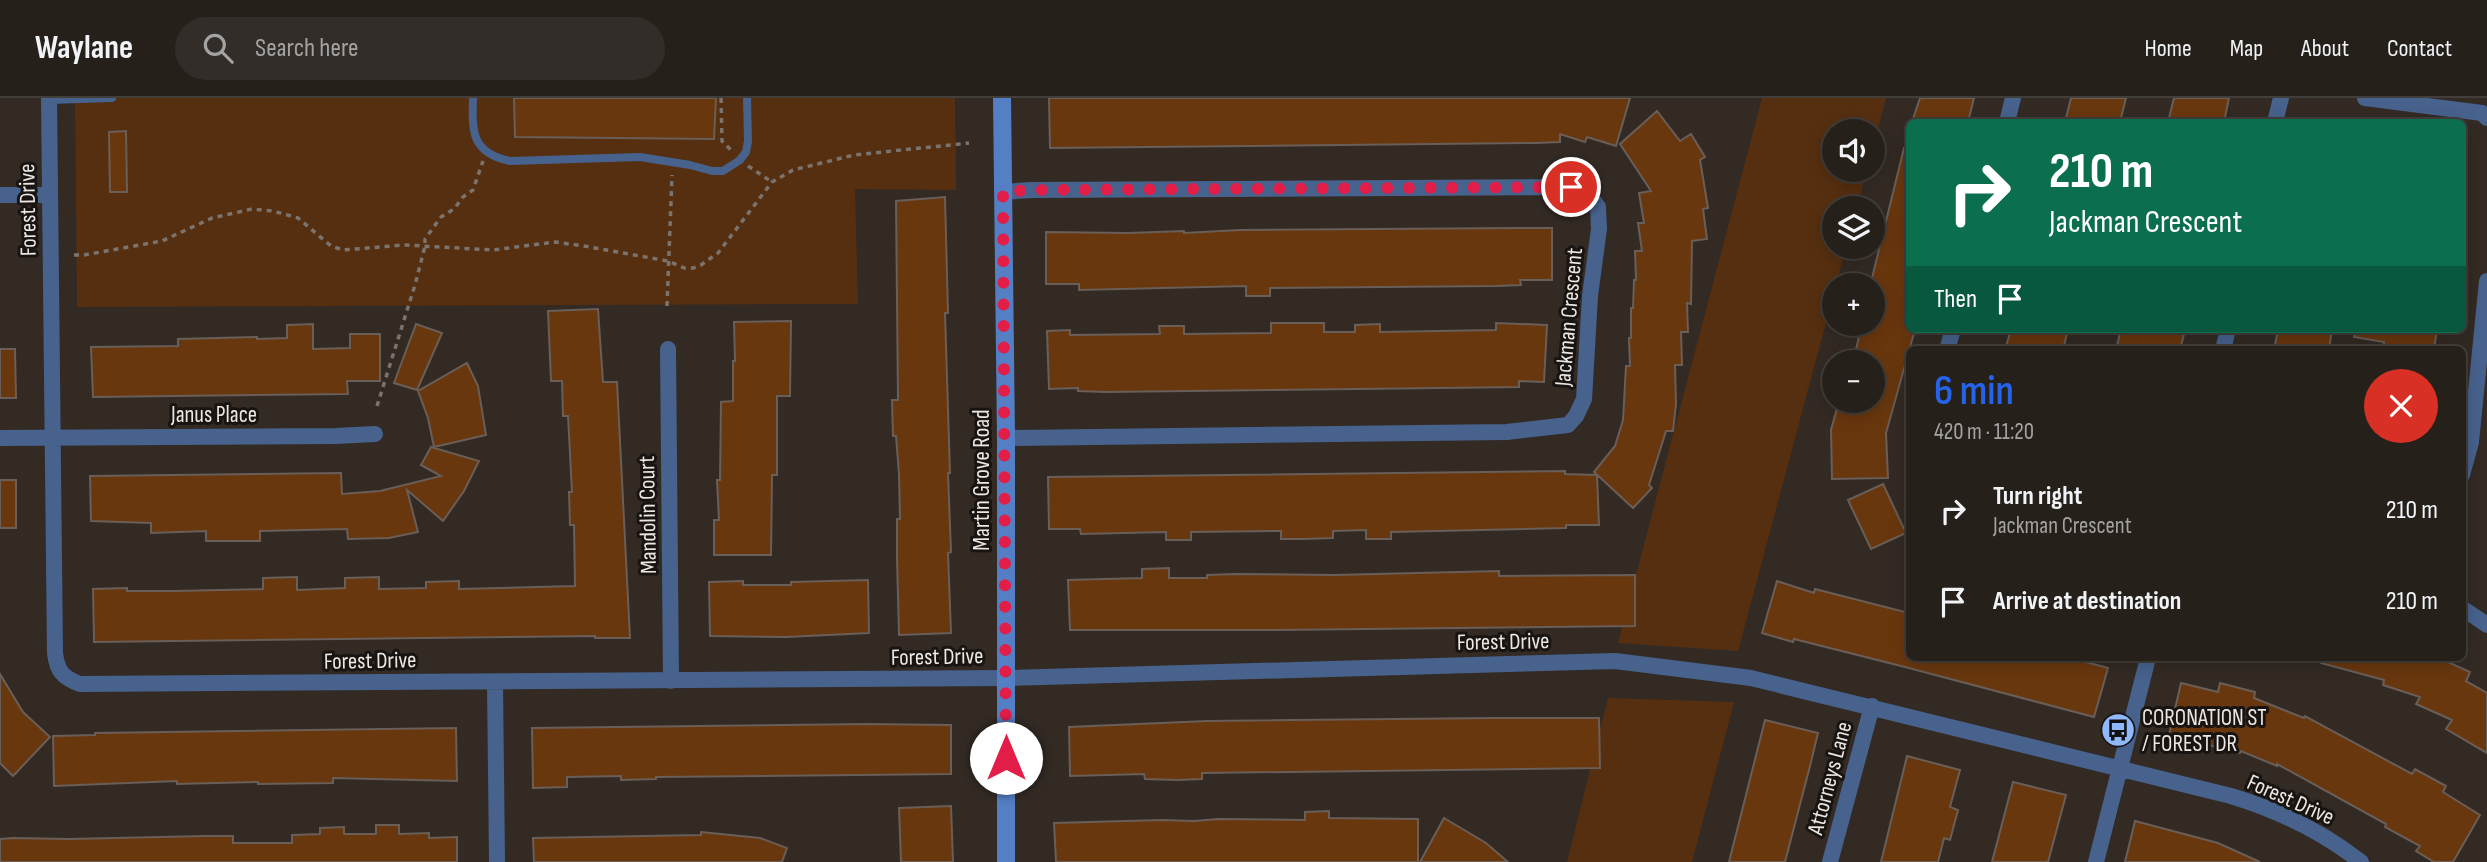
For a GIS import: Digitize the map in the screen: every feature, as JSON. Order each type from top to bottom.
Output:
[{"type":"street","name":"Martin Grove Road","points":[[1002,98],[1006,439],[1006,862]]},
{"type":"street","points":[[2008,119],[2013,98]]},
{"type":"street","points":[[2276,119],[2281,98]]},
{"type":"street","points":[[2365,98],[2482,113],[2487,118]]},
{"type":"street","name":"Forest Drive","points":[[49,99],[55,653],[59,671],[67,680],[96,685],[1006,678],[1615,662],[1751,678],[1872,706],[2252,803],[2308,829],[2361,862]]},
{"type":"street","name":"Jackman Crescent","points":[[1003,192],[1571,187],[1590,196],[1598,206],[1600,229],[1590,296],[1584,399],[1576,416],[1567,425],[1507,432],[1006,439]]},
{"type":"street","points":[[0,195],[50,195]]},
{"type":"street","points":[[2466,460],[2471,442],[2487,281]]},
{"type":"street","name":"Mandolin Court","points":[[668,349],[671,681]]},
{"type":"street","name":"Janus Place","points":[[0,438],[375,434]]},
{"type":"street","points":[[2466,611],[2487,625]]},
{"type":"street","points":[[2096,862],[2147,661]]},
{"type":"street","points":[[495,682],[497,862]]},
{"type":"street","name":"Attorneys Lane","points":[[1830,862],[1872,706]]},
{"type":"lane","points":[[49,99],[112,98]]},
{"type":"lane","points":[[473,98],[472,131],[486,152],[497,159],[510,161],[640,157],[712,171],[723,171],[740,160],[746,152],[747,98]]},
{"type":"path","points":[[74,255],[162,241],[212,218],[252,209],[298,218],[331,246],[343,250],[425,246],[493,250],[555,242],[668,261],[684,268],[693,268],[718,253],[772,182],[793,170],[854,155],[969,143]]},
{"type":"path","points":[[377,405],[415,285],[425,239],[430,229],[473,190],[486,152]]},
{"type":"path","points":[[667,306],[673,163]]},
{"type":"shaded area","points":[[75,98],[955,98],[956,190],[855,189],[858,304],[77,307]]},
{"type":"shaded area","points":[[1762,98],[1886,98],[1881,119],[1822,119],[1822,182],[1864,182],[1860,196],[1822,196],[1822,259],[1843,259],[1839,273],[1822,273],[1822,336],[1738,651],[1618,643]]},
{"type":"shaded area","points":[[1608,698],[1734,702],[1692,862],[1567,862]]},
{"type":"building","points":[[514,98],[716,98],[714,139],[515,137]]},
{"type":"building","points":[[1049,98],[1630,98],[1616,146],[1587,137],[1585,142],[1560,134],[1560,142],[1535,143],[1050,148]]},
{"type":"building","points":[[1920,98],[1974,98],[1969,119],[1913,119]]},
{"type":"building","points":[[2071,98],[2126,98],[2121,119],[2066,119]]},
{"type":"building","points":[[2174,98],[2229,98],[2225,119],[2169,119]]},
{"type":"building","points":[[1657,111],[1680,141],[1691,134],[1705,157],[1700,160],[1708,208],[1703,209],[1707,239],[1692,241],[1691,304],[1687,303],[1688,332],[1681,332],[1682,365],[1675,365],[1676,404],[1673,431],[1666,431],[1649,485],[1652,488],[1633,508],[1594,472],[1615,446],[1623,420],[1626,366],[1630,366],[1631,308],[1636,280],[1635,251],[1642,251],[1638,223],[1644,223],[1639,193],[1651,191],[1620,144]]},
{"type":"building","points":[[126,131],[127,192],[110,192],[109,132]]},
{"type":"building","points":[[1906,148],[1906,333],[1914,333],[1910,346],[1906,346],[1906,362],[1886,433],[1888,478],[1832,479],[1831,430],[1836,413],[1885,413],[1885,350],[1856,350],[1859,336],[1885,336],[1885,273],[1873,273],[1877,259],[1885,259],[1885,225]]},
{"type":"building","points":[[945,197],[951,633],[899,635],[899,474],[896,436],[893,436],[892,400],[898,400],[896,201]]},
{"type":"building","points":[[1552,228],[1552,280],[1520,280],[1521,285],[1270,288],[1270,296],[1246,296],[1246,286],[1079,290],[1079,284],[1046,284],[1046,232]]},
{"type":"building","points":[[598,309],[603,382],[617,382],[630,638],[595,636],[94,642],[93,589],[263,589],[263,578],[297,577],[297,590],[345,588],[345,578],[379,577],[379,589],[426,588],[426,582],[459,581],[459,589],[575,586],[574,525],[570,525],[569,492],[572,492],[568,416],[563,416],[562,381],[551,381],[548,311]]},
{"type":"building","points":[[791,321],[790,396],[777,396],[777,475],[772,475],[771,555],[714,555],[714,520],[719,520],[717,480],[720,480],[721,402],[733,401],[734,322]]},
{"type":"building","points":[[1271,323],[1324,323],[1324,332],[1355,332],[1355,325],[1380,324],[1380,332],[1496,330],[1496,323],[1547,325],[1544,382],[1519,381],[1519,387],[1105,392],[1078,391],[1078,388],[1049,389],[1047,331],[1070,330],[1070,335],[1160,334],[1159,326],[1184,326],[1184,334],[1271,333]]},
{"type":"building","points":[[313,324],[313,349],[350,348],[350,334],[380,334],[380,381],[347,381],[348,394],[93,397],[91,347],[178,346],[178,339],[287,338],[287,325]]},
{"type":"building","points":[[416,324],[442,333],[417,390],[394,383]]},
{"type":"building","points":[[2010,333],[2067,333],[2064,346],[2006,346]]},
{"type":"building","points":[[2120,333],[2184,334],[2181,346],[2117,346]]},
{"type":"building","points":[[2277,333],[2331,333],[2330,346],[2275,346]]},
{"type":"building","points":[[2354,333],[2436,333],[2435,346],[2384,346],[2384,342],[2354,337]]},
{"type":"building","points":[[0,349],[15,349],[16,398],[0,398]]},
{"type":"building","points":[[467,363],[478,386],[486,435],[434,447],[428,418],[418,391]]},
{"type":"building","points":[[431,447],[479,461],[464,491],[443,521],[407,490],[418,532],[389,538],[348,539],[347,529],[260,531],[260,541],[206,541],[206,531],[151,533],[151,523],[91,521],[90,476],[341,473],[342,494],[380,491],[441,476],[421,465]]},
{"type":"building","points":[[1565,471],[1565,474],[1597,475],[1599,525],[1391,532],[1391,539],[1366,539],[1366,530],[1333,531],[1333,538],[1304,539],[1281,539],[1281,531],[1191,532],[1191,540],[1166,540],[1166,532],[1081,534],[1080,529],[1049,529],[1048,477]]},
{"type":"building","points":[[0,480],[16,480],[16,528],[0,528]]},
{"type":"building","points":[[1883,484],[1906,533],[1871,549],[1848,500]]},
{"type":"building","points":[[1169,568],[1169,578],[1207,578],[1207,575],[1235,574],[1334,575],[1499,571],[1499,576],[1635,575],[1635,626],[1070,630],[1068,580],[1142,578],[1142,569]]},
{"type":"building","points":[[868,580],[869,633],[786,637],[710,636],[709,582],[743,581],[743,585],[791,585],[791,582]]},
{"type":"building","points":[[1777,581],[1814,593],[1815,589],[1906,612],[1906,661],[2082,661],[2108,668],[2094,717],[1905,667],[1762,633]]},
{"type":"building","points":[[2446,661],[2470,672],[2466,681],[2487,693],[2487,753],[2446,729],[2452,720],[2416,704],[2420,697],[2383,685],[2384,680],[2321,663]]},
{"type":"building","points":[[0,674],[23,712],[50,737],[13,776],[0,763]]},
{"type":"building","points":[[2181,683],[2218,692],[2220,683],[2255,692],[2254,698],[2304,718],[2305,716],[2412,774],[2415,769],[2446,786],[2443,792],[2480,815],[2453,862],[2434,862],[2416,851],[2420,846],[2385,827],[2386,824],[2277,764],[2241,751],[2240,753],[2169,735]]},
{"type":"building","points":[[1599,718],[1600,768],[1202,773],[1202,779],[1177,780],[1145,779],[1144,774],[1070,776],[1069,727],[1207,721]]},
{"type":"building","points":[[1765,720],[1818,733],[1810,766],[1785,862],[1729,862]]},
{"type":"building","points":[[951,725],[951,774],[656,777],[621,780],[621,776],[567,777],[567,787],[533,788],[532,728]]},
{"type":"building","points":[[456,728],[457,781],[333,778],[333,783],[177,784],[177,781],[54,786],[53,736],[95,733]]},
{"type":"building","points":[[1907,756],[1960,770],[1950,807],[1958,810],[1950,840],[1944,838],[1938,862],[1881,862]]},
{"type":"building","points":[[2013,782],[2066,795],[2048,862],[1992,862]]},
{"type":"building","points":[[951,806],[953,862],[901,862],[899,808]]},
{"type":"building","points":[[1329,811],[1329,818],[1418,819],[1418,862],[1056,862],[1054,823],[1305,820],[1305,812]]},
{"type":"building","points":[[1444,818],[1486,843],[1508,862],[1420,862]]},
{"type":"building","points":[[2135,821],[2218,843],[2260,862],[2125,862]]},
{"type":"building","points":[[376,825],[399,825],[399,834],[429,833],[429,838],[457,837],[457,862],[0,862],[0,839],[233,836],[233,843],[292,843],[292,835],[320,834],[320,828],[344,827],[344,834],[376,834]]},
{"type":"building","points":[[701,832],[760,838],[787,848],[782,862],[534,862],[533,838],[701,835]]},
{"type":"place","name":"CORONATION ST / FOREST DR","points":[[2118,730]]},
{"type":"route","points":[[1006,758],[1003,192],[1571,187]]}]
